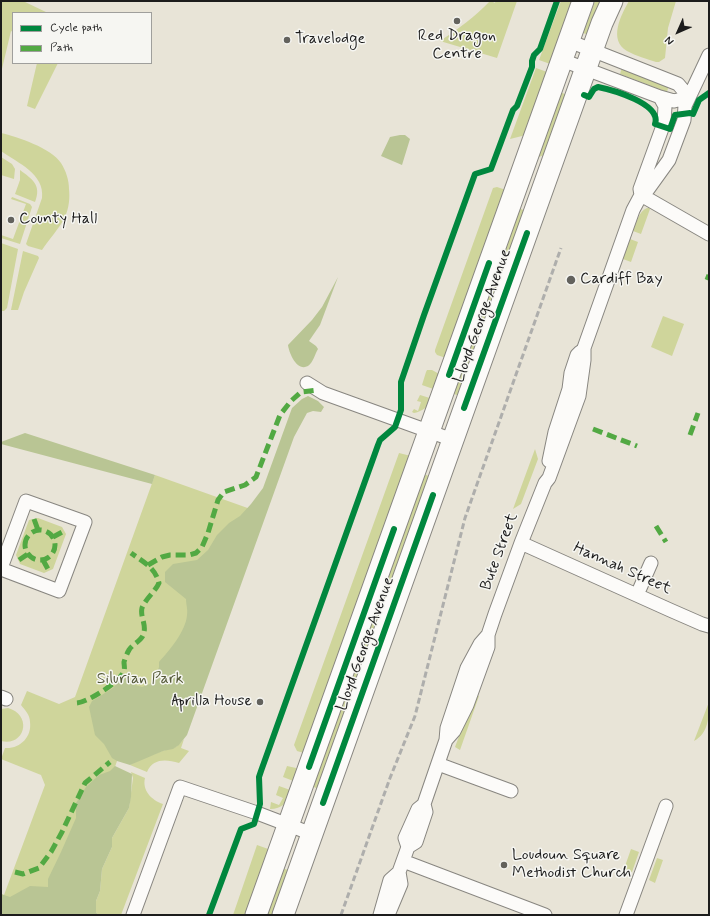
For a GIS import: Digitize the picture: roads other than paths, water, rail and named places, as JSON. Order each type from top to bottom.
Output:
[{"type":"main road","name":"Lloyd George Avenue","points":[[256,915],[583,1]]},
{"type":"main road","name":"Lloyd George Avenue","points":[[283,915],[592,50],[612,1]]},
{"type":"street","points":[[566,50],[592,50],[678,84],[689,97],[674,101],[586,69],[566,50]]},
{"type":"street","name":"Bute Street","points":[[380,915],[390,880],[401,866],[408,847],[416,842],[426,812],[424,804],[446,740],[454,731],[467,705],[488,647],[488,635],[521,543],[545,483],[549,478],[557,459],[579,396],[584,360],[584,348],[633,210],[641,195],[646,192],[669,160],[684,120],[685,106],[709,55]]},
{"type":"street","name":"Bute Street","points":[[641,195],[640,189],[664,123],[665,106],[660,97]]},
{"type":"street","points":[[641,195],[709,234]]},
{"type":"street","points":[[307,383],[329,395],[453,440]]},
{"type":"street","points":[[26,501],[85,522],[59,591],[1,569],[26,501]]},
{"type":"street","name":"Hannah Street","points":[[521,543],[709,626]]},
{"type":"street","points":[[637,595],[651,563]]},
{"type":"street","points":[[438,764],[511,791]]},
{"type":"street","points":[[133,915],[180,786],[312,834]]},
{"type":"street","points":[[626,915],[666,806]]},
{"type":"street","points":[[401,866],[542,915]]},
{"type":"street","name":"Bute Street","points":[[388,915],[401,884],[401,866]]},
{"type":"railway","points":[[341,915],[390,778],[415,716],[465,518],[561,248]]},
{"type":"place","name":"Red Dragon Centre","points":[[457,21]]},
{"type":"place","name":"Travelodge","points":[[287,40]]},
{"type":"place","name":"County Hall","points":[[11,220]]},
{"type":"place","name":"Cardiff Bay","points":[[571,280]]},
{"type":"place","name":"Aprilla House","points":[[260,702]]},
{"type":"place","name":"Loudoun Square Methodist Church","points":[[504,865]]},
{"type":"park label","name":"Silurian Park","points":[[140,680]]}]
